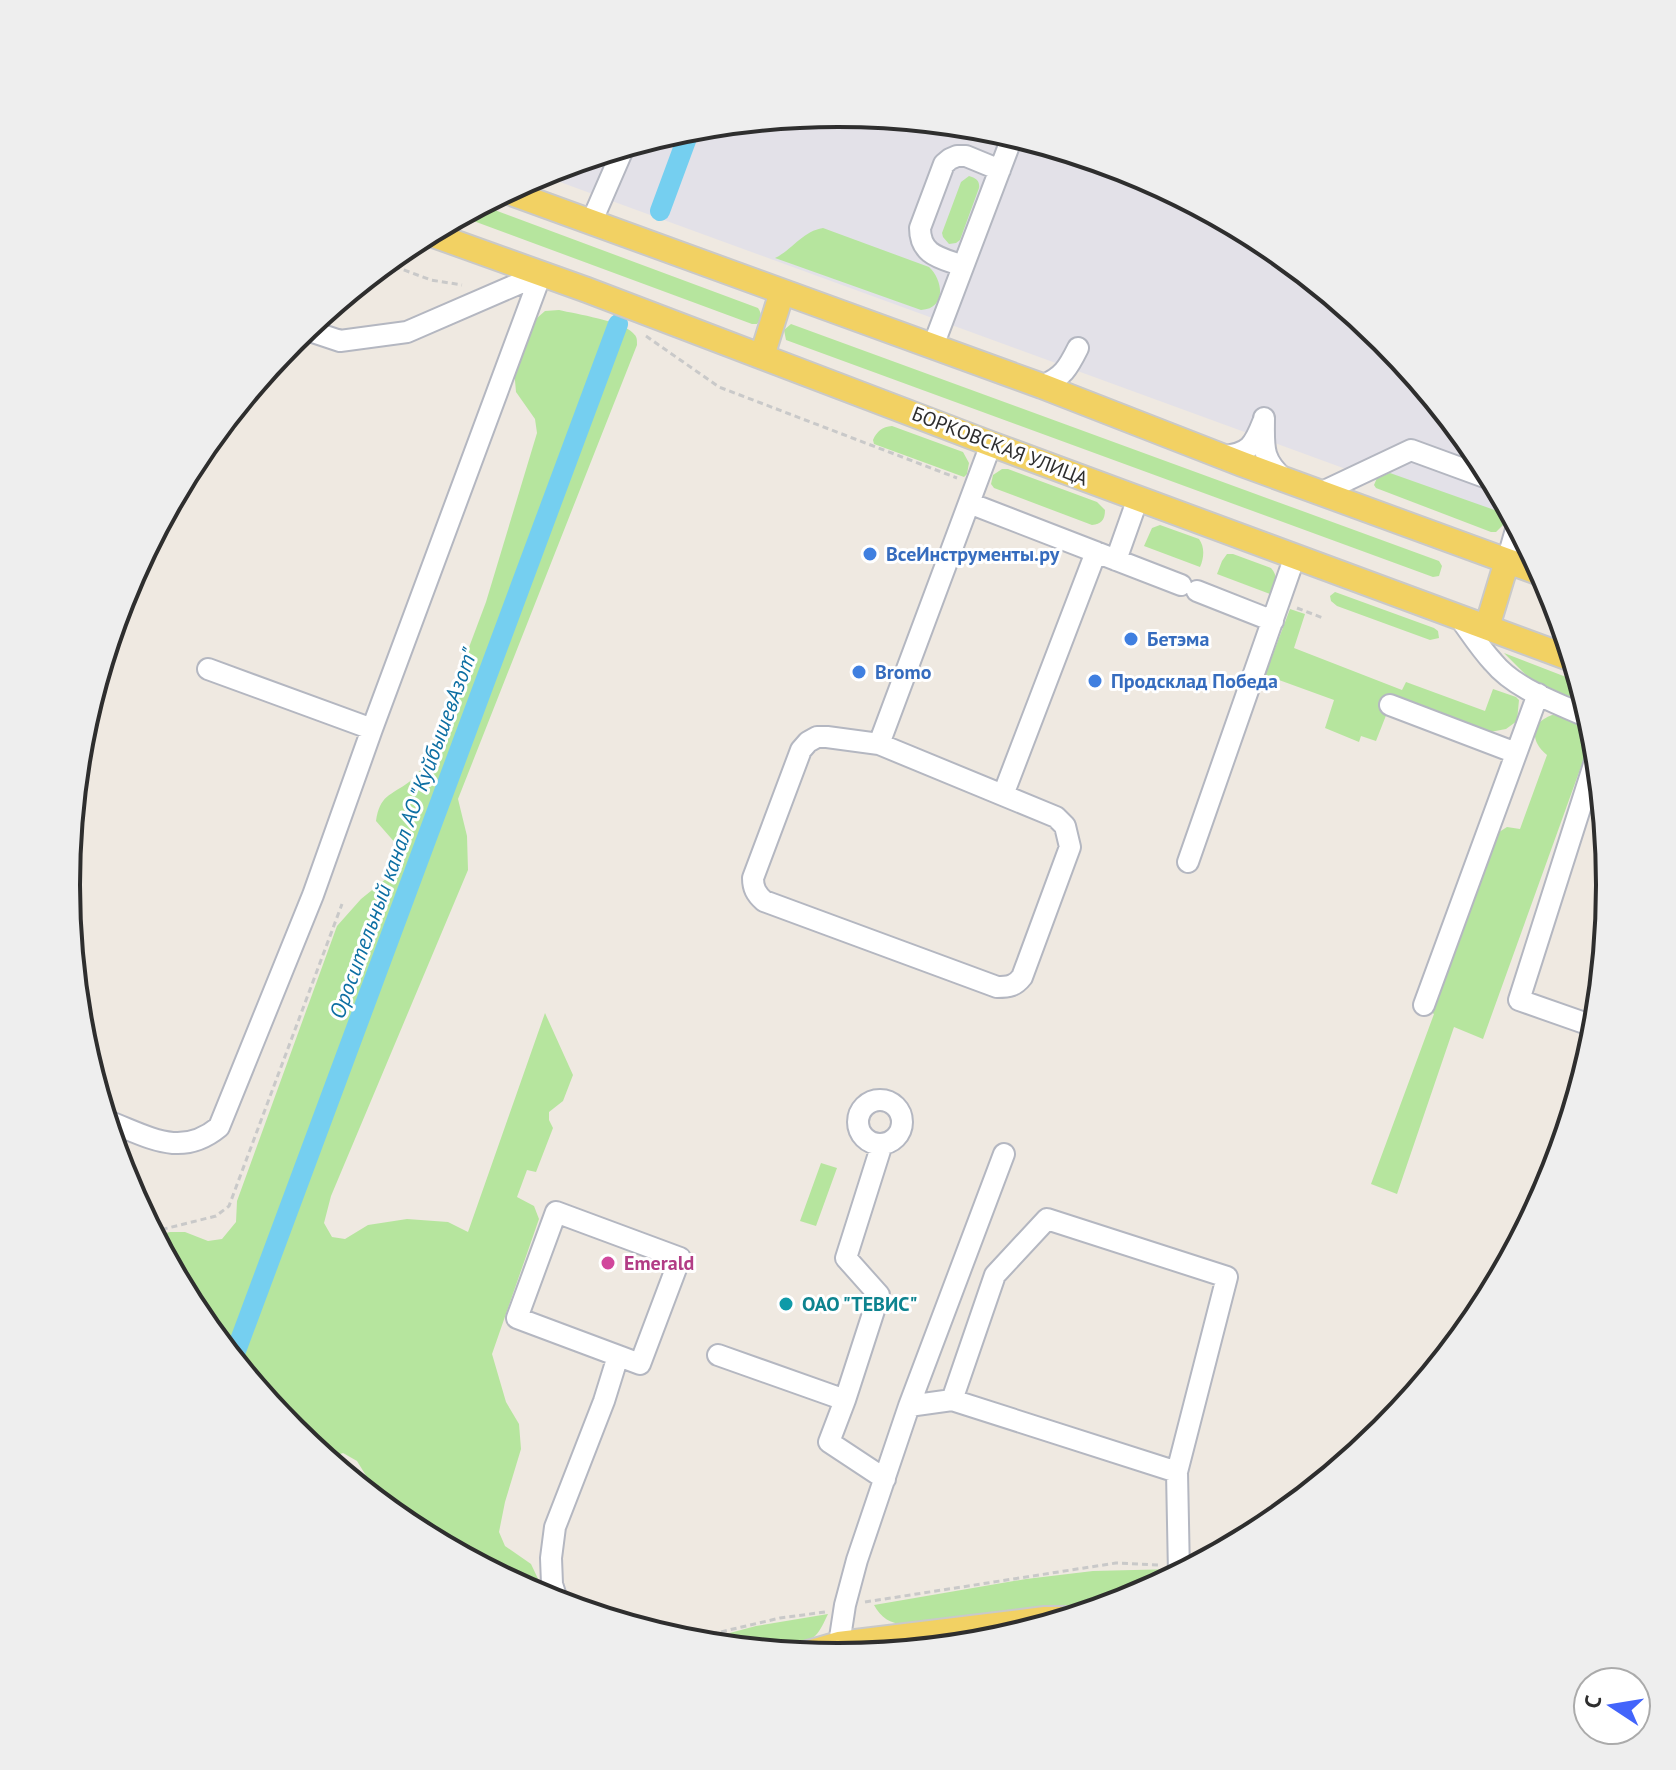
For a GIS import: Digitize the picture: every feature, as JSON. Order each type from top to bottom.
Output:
[{"type":"main road","points":[[521,197],[1042,386],[1526,568]]},
{"type":"main road","name":"БОРКОВСКАЯ УЛИЦА","points":[[443,239],[1560,654]]},
{"type":"main road","points":[[762,356],[782,292]]},
{"type":"main road","points":[[1487,627],[1507,561]]},
{"type":"main road","points":[[852,1642],[1003,1624]]},
{"type":"street","points":[[933,346],[1008,147]]},
{"type":"street","points":[[963,266],[930,253],[920,239],[920,228],[944,164],[957,156],[966,156],[1000,170]]},
{"type":"street","points":[[591,223],[618,160]]},
{"type":"street","points":[[318,334],[340,341],[407,332],[541,274]]},
{"type":"street","points":[[119,1125],[166,1143],[186,1143],[206,1137],[219,1127],[313,895],[541,274]]},
{"type":"street","points":[[1042,386],[1056,380],[1068,367],[1078,348],[1076,385],[1082,401]]},
{"type":"street","points":[[1223,456],[1237,455],[1248,449],[1257,438],[1264,418],[1266,455],[1271,468],[1284,479]]},
{"type":"street","points":[[879,744],[991,444]]},
{"type":"street","points":[[1320,493],[1411,450],[1473,473]]},
{"type":"street","points":[[973,494],[1116,560],[1189,588],[1277,611]]},
{"type":"street","points":[[1116,560],[1138,498]]},
{"type":"street","points":[[1507,561],[1513,541]]},
{"type":"street","points":[[1003,795],[1096,552]]},
{"type":"street","points":[[1188,862],[1295,556]]},
{"type":"street","points":[[1459,617],[1493,664],[1509,678],[1575,711]]},
{"type":"street","points":[[208,669],[372,729]]},
{"type":"street","points":[[1424,1005],[1538,694]]},
{"type":"street","points":[[1390,705],[1516,753]]},
{"type":"street","points":[[817,737],[879,744],[1003,795],[1056,817],[1065,826],[1070,847],[1022,977],[1016,985],[997,987],[764,901],[753,887],[753,878],[801,750],[817,737]]},
{"type":"street","points":[[1583,1022],[1519,1000],[1589,780]]},
{"type":"street","points":[[882,1144],[846,1258],[879,1295],[829,1442],[885,1479]]},
{"type":"street","points":[[839,1643],[857,1560],[909,1406],[1004,1154]]},
{"type":"street","points":[[556,1212],[680,1258],[640,1364],[618,1356],[517,1318],[556,1212]]},
{"type":"street","points":[[952,1400],[995,1275],[1047,1219],[1227,1277],[1177,1472],[1179,1562]]},
{"type":"street","points":[[718,1355],[845,1400]]},
{"type":"street","points":[[553,1587],[551,1558],[555,1527],[604,1401],[618,1356]]},
{"type":"street","points":[[909,1406],[952,1400],[1177,1472]]},
{"type":"path","points":[[399,268],[431,280],[500,292]]},
{"type":"path","points":[[644,335],[719,387],[973,494]]},
{"type":"path","points":[[1277,611],[1323,618]]},
{"type":"path","points":[[163,1229],[216,1216],[229,1206],[342,904]]},
{"type":"path","points":[[717,1633],[780,1618],[1116,1563],[1165,1568]]},
{"type":"shaded area","points":[[838,127],[937,133],[1034,153],[1082,167],[1173,205],[1217,229],[1259,255],[1338,315],[1408,385],[1439,424],[1468,464],[1506,527],[558,181],[594,167],[690,142],[739,133]]},
{"type":"green space","points":[[969,176],[977,180],[979,188],[960,240],[949,244],[942,233],[961,182]]},
{"type":"green space","points":[[494,210],[758,308],[760,320],[752,324],[474,221]]},
{"type":"green space","points":[[823,228],[929,267],[940,286],[935,305],[921,310],[775,258],[809,233]]},
{"type":"green space","points":[[559,310],[619,325],[634,334],[637,345],[458,799],[467,836],[468,870],[331,1196],[324,1223],[332,1237],[345,1239],[368,1225],[407,1219],[448,1222],[468,1232],[545,1013],[573,1075],[563,1101],[549,1112],[553,1128],[536,1172],[527,1170],[517,1197],[534,1206],[539,1219],[492,1354],[506,1402],[519,1424],[521,1449],[499,1532],[505,1546],[531,1564],[539,1581],[503,1565],[417,1515],[368,1479],[357,1461],[343,1453],[338,1455],[268,1385],[237,1346],[208,1306],[165,1233],[185,1232],[208,1241],[222,1239],[236,1222],[237,1201],[337,926],[361,899],[387,878],[398,858],[397,845],[376,821],[378,812],[387,797],[412,780],[426,762],[486,602],[537,433],[535,419],[516,392],[514,369],[530,324],[545,311]]},
{"type":"green space","points":[[791,324],[1439,561],[1442,566],[1439,576],[1433,577],[786,340],[784,330]]},
{"type":"green space","points":[[892,426],[963,452],[969,463],[967,474],[964,477],[874,444],[878,432]]},
{"type":"green space","points":[[1002,469],[1097,502],[1105,510],[1103,519],[1092,525],[994,488],[991,484],[993,475]]},
{"type":"green space","points":[[1390,473],[1497,511],[1503,525],[1496,532],[1491,532],[1376,488],[1377,478]]},
{"type":"green space","points":[[1160,525],[1199,539],[1203,553],[1200,567],[1144,546],[1152,528]]},
{"type":"green space","points":[[1227,554],[1271,568],[1276,581],[1273,595],[1217,574]]},
{"type":"green space","points":[[1335,592],[1434,628],[1439,638],[1430,640],[1337,606],[1330,596]]},
{"type":"green space","points":[[1290,609],[1305,614],[1294,648],[1402,690],[1406,682],[1485,711],[1493,689],[1519,700],[1517,721],[1506,729],[1490,732],[1394,695],[1376,741],[1361,736],[1359,742],[1325,728],[1334,700],[1265,675]]},
{"type":"green space","points":[[1504,653],[1567,677],[1572,697],[1546,687],[1530,679]]},
{"type":"green space","points":[[1552,715],[1567,718],[1578,725],[1585,757],[1483,1039],[1454,1027],[1397,1194],[1371,1184],[1434,1014],[1430,1011],[1496,834],[1507,827],[1520,829],[1547,755],[1535,738],[1536,727]]},
{"type":"green space","points":[[821,1163],[837,1168],[816,1226],[800,1221]]},
{"type":"green space","points":[[1163,1569],[1059,1610],[904,1625],[886,1619],[874,1605],[1026,1579],[1093,1571]]},
{"type":"green space","points":[[828,1614],[821,1629],[806,1642],[725,1634]]},
{"type":"waterway","name":"Оросительный канал АО \"КуйбышевАзот\"","points":[[660,211],[685,143]]},
{"type":"waterway","name":"Оросительный канал АО \"КуйбышевАзот\"","points":[[238,1347],[618,324]]},
{"type":"place","name":"ВсеИнструменты.ру","points":[[870,554]]},
{"type":"place","name":"Бетэма","points":[[1131,639]]},
{"type":"place","name":"Bromo","points":[[859,672]]},
{"type":"place","name":"Продсклад Победа","points":[[1095,681]]},
{"type":"place","name":"Emerald","points":[[608,1263]]},
{"type":"place","name":"ОАО \"ТЕВИС\"","points":[[786,1304]]}]
